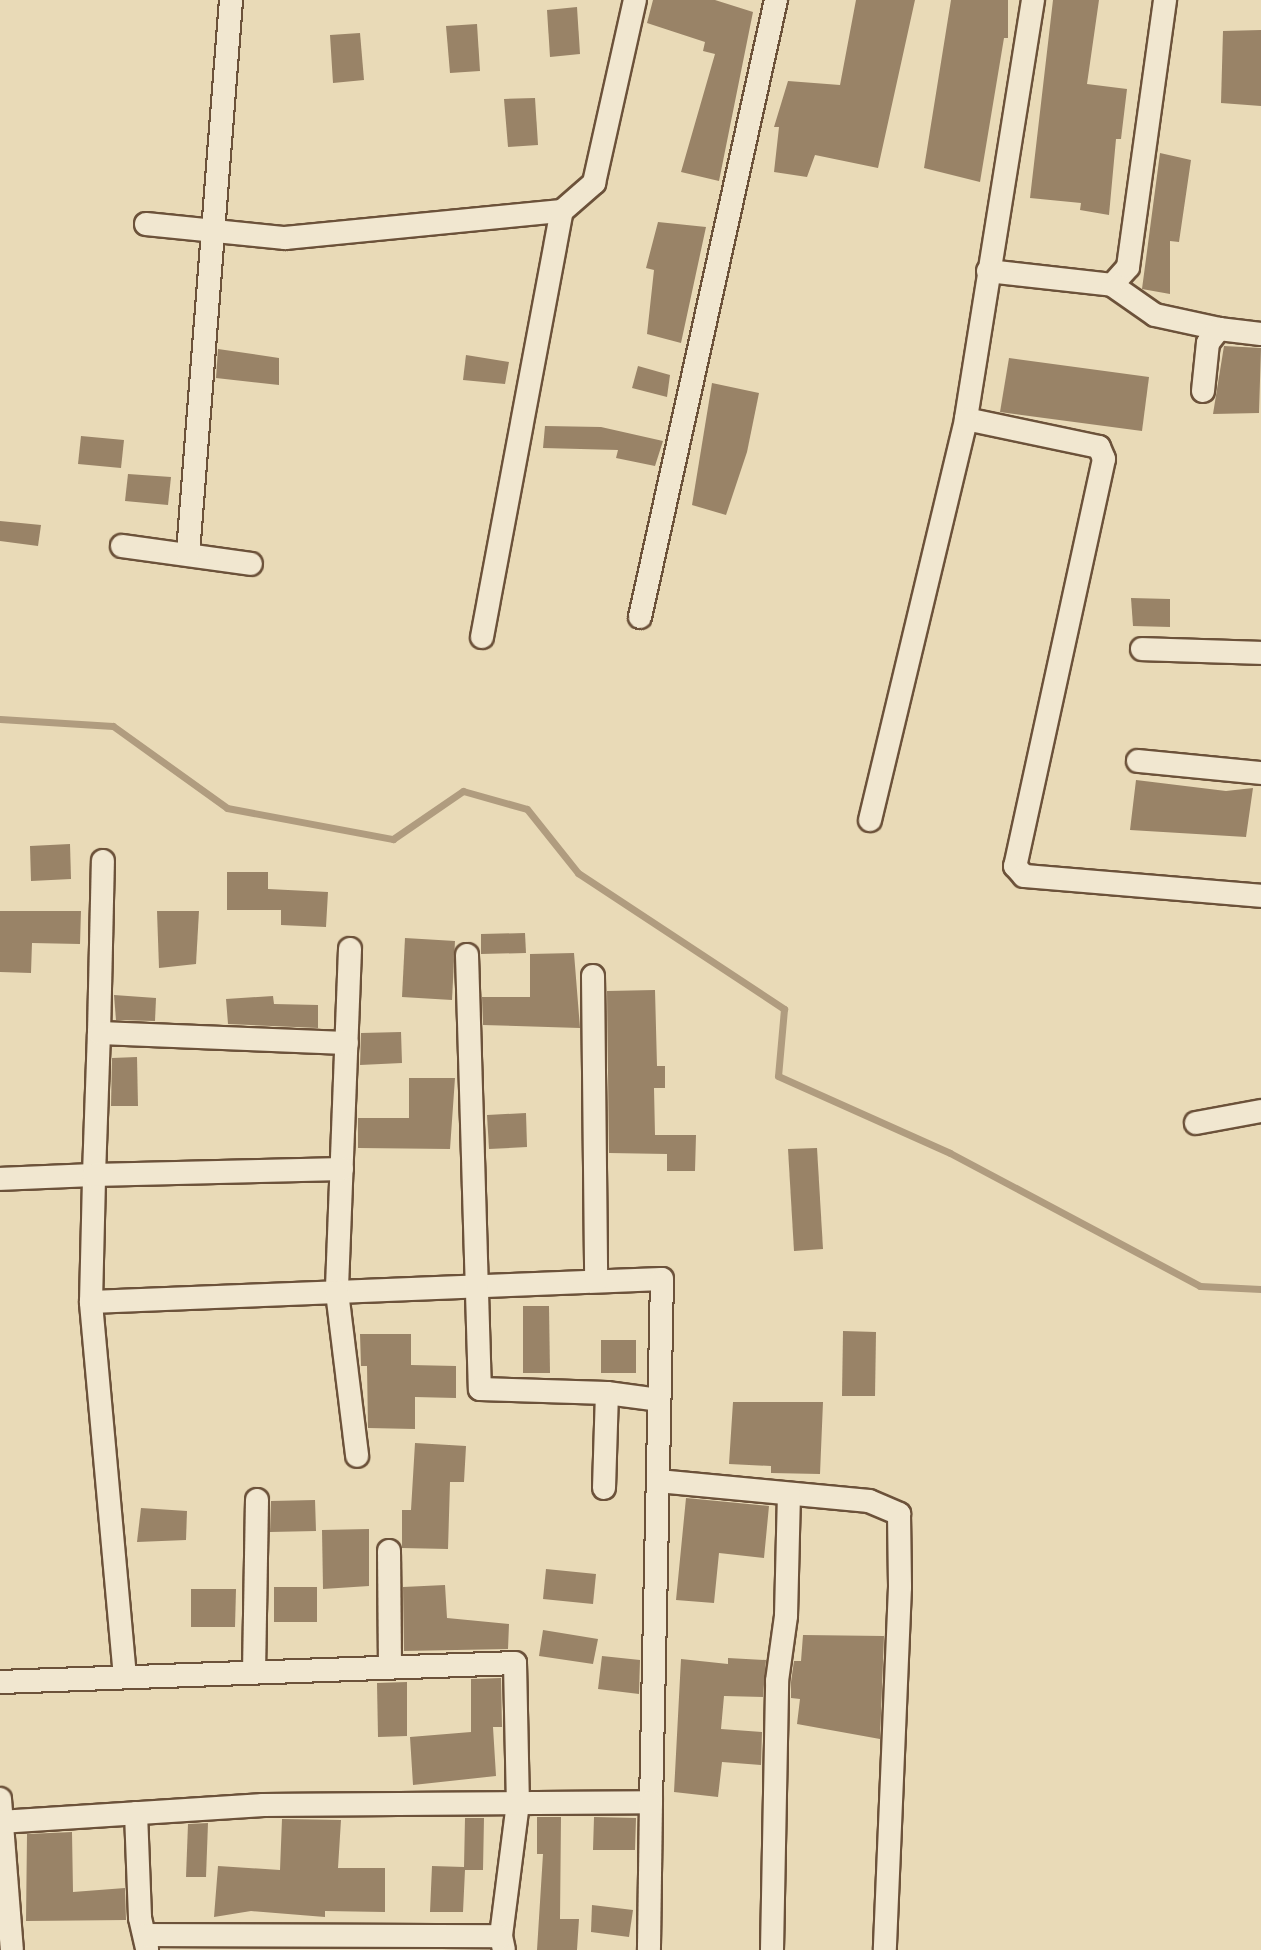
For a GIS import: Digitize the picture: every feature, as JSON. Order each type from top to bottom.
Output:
[{"type":"street","points":[[188,553],[231,0]]},
{"type":"street","points":[[146,224],[285,238],[562,211],[594,183],[635,0]]},
{"type":"street","points":[[640,617],[776,0]]},
{"type":"street","points":[[870,820],[966,419],[1033,0]]},
{"type":"street","points":[[1112,285],[1128,267],[1165,0]]},
{"type":"street","points":[[482,637],[562,211]]},
{"type":"street","points":[[988,271],[1112,285],[1155,315],[1219,329],[1261,334]]},
{"type":"street","points":[[1203,391],[1208,343],[1219,329]]},
{"type":"street","points":[[966,419],[1099,447],[1104,459],[1015,866],[1024,876],[1261,896]]},
{"type":"street","points":[[122,546],[251,564]]},
{"type":"street","points":[[1142,649],[1261,653]]},
{"type":"street","points":[[1138,761],[1261,773]]},
{"type":"street","points":[[103,861],[91,1302],[125,1677]]},
{"type":"street","points":[[350,949],[337,1292],[357,1456]]},
{"type":"street","points":[[467,955],[480,1389],[607,1393],[659,1400]]},
{"type":"street","points":[[593,976],[596,1281]]},
{"type":"street","points":[[99,1033],[347,1043]]},
{"type":"street","points":[[1196,1123],[1261,1111]]},
{"type":"street","points":[[0,1179],[342,1169]]},
{"type":"street","points":[[91,1302],[662,1279],[649,1950]]},
{"type":"street","points":[[604,1488],[607,1393]]},
{"type":"street","points":[[658,1481],[869,1501],[899,1514],[885,1950]]},
{"type":"street","points":[[772,1950],[777,1681],[786,1616],[789,1494]]},
{"type":"street","points":[[254,1672],[257,1500]]},
{"type":"street","points":[[389,1551],[390,1667]]},
{"type":"street","points":[[0,1682],[515,1663],[518,1803],[502,1943],[146,1943],[140,1918],[136,1813]]},
{"type":"street","points":[[0,1799],[12,1950]]},
{"type":"street","points":[[2,1822],[263,1805],[651,1802]]},
{"type":"building","points":[[653,0],[715,0],[753,12],[719,181],[681,172],[715,54],[703,51],[705,42],[647,23]]},
{"type":"building","points":[[856,0],[915,0],[878,168],[815,155],[807,177],[774,172],[779,127],[774,127],[788,81],[840,85]]},
{"type":"building","points":[[951,0],[1008,0],[1008,38],[1004,38],[980,182],[924,168]]},
{"type":"building","points":[[1053,0],[1099,0],[1087,84],[1127,89],[1121,139],[1116,139],[1109,215],[1080,210],[1081,203],[1030,198]]},
{"type":"building","points":[[577,7],[580,54],[550,57],[547,10]]},
{"type":"building","points":[[477,24],[480,71],[450,73],[446,26]]},
{"type":"building","points":[[1261,30],[1261,106],[1221,103],[1223,31]]},
{"type":"building","points":[[360,33],[364,80],[333,83],[330,35]]},
{"type":"building","points":[[535,98],[538,145],[508,147],[504,99]]},
{"type":"building","points":[[1160,153],[1191,160],[1179,242],[1170,241],[1170,294],[1142,289]]},
{"type":"building","points":[[658,222],[706,227],[681,343],[647,334],[654,270],[646,268]]},
{"type":"building","points":[[1224,346],[1261,348],[1259,413],[1213,414]]},
{"type":"building","points":[[218,349],[279,358],[279,385],[216,378]]},
{"type":"building","points":[[466,355],[509,362],[505,384],[463,380]]},
{"type":"building","points":[[1009,358],[1149,377],[1142,431],[1000,412]]},
{"type":"building","points":[[638,366],[670,375],[667,397],[632,388]]},
{"type":"building","points":[[712,383],[759,393],[747,452],[726,515],[692,505]]},
{"type":"building","points":[[545,426],[601,427],[663,441],[655,466],[616,458],[618,450],[543,448]]},
{"type":"building","points":[[81,436],[124,440],[121,468],[78,464]]},
{"type":"building","points":[[128,474],[171,477],[168,505],[125,501]]},
{"type":"building","points":[[0,521],[41,525],[38,546],[0,541]]},
{"type":"building","points":[[1131,598],[1170,599],[1170,627],[1133,626]]},
{"type":"building","points":[[1136,780],[1226,791],[1253,788],[1246,837],[1130,830]]},
{"type":"building","points":[[70,844],[71,879],[31,881],[30,846]]},
{"type":"building","points":[[227,872],[268,872],[268,889],[328,892],[326,927],[281,925],[281,910],[227,910]]},
{"type":"building","points":[[0,911],[81,911],[80,944],[32,943],[31,973],[0,972]]},
{"type":"building","points":[[157,911],[199,911],[196,964],[159,968]]},
{"type":"building","points":[[525,933],[526,953],[481,954],[481,934]]},
{"type":"building","points":[[405,938],[455,941],[452,1000],[402,997]]},
{"type":"building","points":[[574,953],[580,1028],[483,1025],[482,997],[530,997],[530,954]]},
{"type":"building","points":[[655,990],[657,1066],[665,1066],[665,1088],[654,1088],[655,1135],[696,1135],[695,1171],[667,1171],[667,1154],[609,1153],[607,991]]},
{"type":"building","points":[[114,995],[156,998],[155,1021],[116,1020]]},
{"type":"building","points":[[273,996],[274,1004],[318,1005],[318,1028],[228,1024],[226,999]]},
{"type":"building","points":[[401,1032],[402,1063],[360,1065],[361,1033]]},
{"type":"building","points":[[137,1057],[138,1106],[111,1106],[112,1058]]},
{"type":"building","points":[[409,1078],[455,1078],[450,1149],[358,1148],[358,1118],[409,1118]]},
{"type":"building","points":[[526,1113],[527,1147],[489,1149],[487,1115]]},
{"type":"building","points":[[817,1148],[823,1249],[794,1251],[788,1149]]},
{"type":"building","points":[[523,1306],[549,1306],[550,1373],[523,1373]]},
{"type":"building","points":[[843,1331],[876,1332],[875,1396],[842,1396]]},
{"type":"building","points":[[360,1334],[411,1334],[411,1365],[456,1366],[456,1398],[415,1397],[415,1429],[368,1428],[367,1366],[361,1366]]},
{"type":"building","points":[[601,1340],[636,1340],[636,1373],[601,1373]]},
{"type":"building","points":[[733,1402],[823,1402],[820,1474],[771,1473],[771,1466],[729,1464]]},
{"type":"building","points":[[415,1443],[466,1446],[464,1482],[450,1482],[448,1549],[402,1548],[402,1510],[411,1510]]},
{"type":"building","points":[[686,1498],[769,1506],[764,1558],[719,1553],[714,1603],[676,1600]]},
{"type":"building","points":[[315,1500],[316,1531],[270,1532],[271,1501]]},
{"type":"building","points":[[141,1508],[187,1511],[186,1540],[137,1542]]},
{"type":"building","points":[[369,1529],[369,1586],[323,1589],[322,1530]]},
{"type":"building","points":[[546,1569],[596,1574],[593,1604],[543,1599]]},
{"type":"building","points":[[445,1585],[447,1618],[509,1624],[508,1649],[404,1651],[403,1587]]},
{"type":"building","points":[[274,1587],[317,1587],[317,1622],[274,1622]]},
{"type":"building","points":[[191,1589],[236,1589],[235,1627],[191,1627]]},
{"type":"building","points":[[543,1630],[598,1639],[593,1664],[539,1656]]},
{"type":"building","points":[[803,1635],[884,1636],[880,1739],[797,1724],[800,1699],[791,1698],[791,1682],[794,1661],[801,1661]]},
{"type":"building","points":[[602,1656],[640,1660],[639,1694],[598,1689]]},
{"type":"building","points":[[728,1658],[766,1660],[763,1697],[724,1696],[721,1729],[762,1732],[761,1765],[722,1762],[718,1797],[674,1792],[681,1659],[728,1664]]},
{"type":"building","points":[[501,1678],[502,1727],[493,1727],[496,1776],[413,1785],[410,1737],[471,1732],[471,1679]]},
{"type":"building","points":[[407,1682],[407,1736],[378,1737],[377,1683]]},
{"type":"building","points":[[537,1817],[561,1817],[560,1919],[579,1919],[577,1950],[537,1950],[543,1854],[537,1854]]},
{"type":"building","points":[[594,1817],[636,1818],[635,1850],[593,1850]]},
{"type":"building","points":[[465,1818],[484,1818],[483,1870],[465,1870],[463,1912],[430,1912],[432,1866],[464,1867]]},
{"type":"building","points":[[282,1819],[341,1820],[338,1868],[385,1868],[385,1912],[325,1911],[325,1917],[251,1911],[214,1917],[218,1866],[280,1870]]},
{"type":"building","points":[[208,1823],[206,1877],[186,1877],[188,1824]]},
{"type":"building","points":[[72,1832],[73,1892],[125,1888],[126,1920],[26,1921],[27,1834]]},
{"type":"building","points":[[592,1905],[633,1910],[629,1937],[591,1932]]},
{"type":"waterway","points":[[0,719],[113,726],[227,808],[393,839],[463,791],[527,809],[578,873],[784,1009],[778,1076],[950,1153],[1200,1286],[1261,1289]]}]
